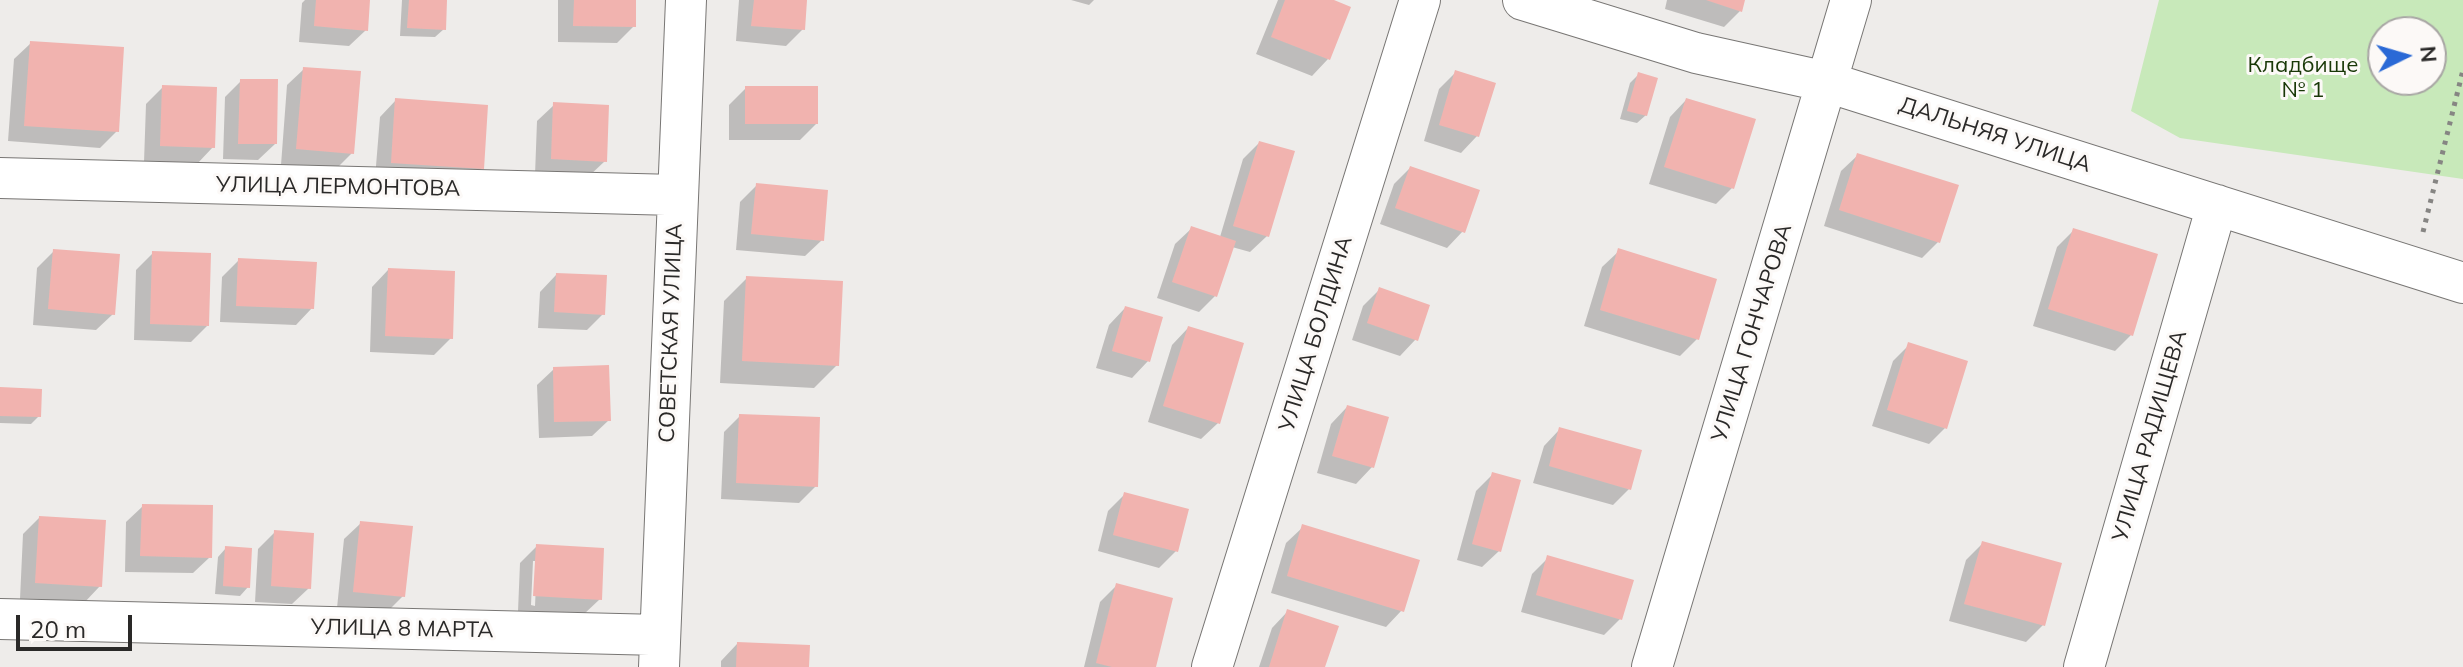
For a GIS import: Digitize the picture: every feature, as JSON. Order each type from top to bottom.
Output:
[{"type":"street","name":"СОВЕТСКАЯ УЛИЦА","points":[[659,651],[686,0]]},
{"type":"street","name":"УЛИЦА БОЛДИНА","points":[[1212,667],[1420,0]]},
{"type":"street","name":"ДАЛЬНЯЯ УЛИЦА","points":[[1523,0],[1696,53],[1827,82],[2463,283]]},
{"type":"street","name":"УЛИЦА ГОНЧАРОВА","points":[[1652,667],[1851,0]]},
{"type":"street","name":"УЛИЦА ЛЕРМОНТОВА","points":[[0,178],[676,195]]},
{"type":"street","name":"УЛИЦА РАДИЩЕВА","points":[[2084,667],[2217,205]]},
{"type":"street","name":"УЛИЦА 8 МАРТА","points":[[0,619],[659,651]]},
{"type":"path","points":[[2414,267],[2463,70]]},
{"type":"green space","name":"Кладбище № 1","points":[[2159,0],[2463,0],[2463,179],[2180,138],[2131,111]]},
{"type":"building","points":[[316,0],[370,0],[368,31],[314,26]]},
{"type":"building","points":[[409,0],[447,0],[446,30],[407,28]]},
{"type":"building","points":[[574,0],[636,0],[636,27],[573,26]]},
{"type":"building","points":[[754,0],[807,0],[805,30],[751,26]]},
{"type":"building","points":[[1285,0],[1334,0],[1351,7],[1330,60],[1271,37]]},
{"type":"building","points":[[1706,0],[1745,0],[1742,12]]},
{"type":"building","points":[[30,41],[124,47],[119,132],[24,126]]},
{"type":"building","points":[[303,67],[361,71],[354,154],[296,149]]},
{"type":"building","points":[[1455,70],[1496,83],[1479,137],[1439,125]]},
{"type":"building","points":[[1638,72],[1658,78],[1647,116],[1627,111]]},
{"type":"building","points":[[240,79],[278,79],[277,144],[238,144]]},
{"type":"building","points":[[162,85],[217,87],[215,148],[160,146]]},
{"type":"building","points":[[745,86],[818,86],[818,124],[745,124]]},
{"type":"building","points":[[395,98],[488,105],[484,169],[391,163]]},
{"type":"building","points":[[1686,98],[1756,119],[1734,189],[1664,167]]},
{"type":"building","points":[[553,102],[609,105],[607,162],[551,159]]},
{"type":"building","points":[[1259,141],[1295,151],[1269,237],[1233,226]]},
{"type":"building","points":[[1857,153],[1959,185],[1940,243],[1839,210]]},
{"type":"building","points":[[1410,166],[1480,190],[1465,233],[1395,208]]},
{"type":"building","points":[[756,183],[828,190],[824,241],[751,234]]},
{"type":"building","points":[[1191,226],[1236,241],[1217,297],[1172,282]]},
{"type":"building","points":[[2073,228],[2158,254],[2133,336],[2048,309]]},
{"type":"building","points":[[1618,248],[1717,279],[1699,340],[1600,310]]},
{"type":"building","points":[[53,249],[120,254],[115,315],[48,309]]},
{"type":"building","points":[[152,251],[211,253],[209,326],[150,324]]},
{"type":"building","points":[[238,258],[317,262],[314,309],[236,306]]},
{"type":"building","points":[[388,268],[455,271],[453,339],[385,336]]},
{"type":"building","points":[[556,273],[607,275],[605,315],[554,312]]},
{"type":"building","points":[[746,276],[843,281],[839,366],[742,361]]},
{"type":"building","points":[[1379,287],[1430,305],[1418,341],[1367,323]]},
{"type":"building","points":[[1125,306],[1163,317],[1150,362],[1112,351]]},
{"type":"building","points":[[1188,326],[1244,343],[1220,424],[1163,406]]},
{"type":"building","points":[[1908,342],[1968,361],[1947,429],[1887,410]]},
{"type":"building","points":[[609,365],[611,421],[554,422],[553,367]]},
{"type":"building","points":[[0,387],[42,389],[41,417],[0,416]]},
{"type":"building","points":[[1347,405],[1389,417],[1374,468],[1332,456]]},
{"type":"building","points":[[739,414],[820,417],[818,487],[736,483]]},
{"type":"building","points":[[1559,427],[1642,450],[1631,490],[1549,466]]},
{"type":"building","points":[[1492,472],[1521,480],[1501,552],[1472,544]]},
{"type":"building","points":[[1124,492],[1189,509],[1178,552],[1113,535]]},
{"type":"building","points":[[142,504],[213,505],[212,558],[140,556]]},
{"type":"building","points":[[39,516],[106,520],[102,587],[35,583]]},
{"type":"building","points":[[360,521],[413,526],[405,597],[353,592]]},
{"type":"building","points":[[1302,524],[1420,560],[1404,612],[1287,576]]},
{"type":"building","points":[[274,530],[314,533],[311,589],[271,586]]},
{"type":"building","points":[[1982,541],[2062,563],[2045,626],[1964,604]]},
{"type":"building","points":[[536,544],[604,548],[602,600],[533,596]]},
{"type":"building","points":[[225,546],[252,548],[250,588],[223,586]]},
{"type":"building","points":[[1547,555],[1634,580],[1622,620],[1536,595]]},
{"type":"building","points":[[1116,583],[1173,598],[1156,667],[1112,667],[1096,663]]},
{"type":"building","points":[[1287,609],[1339,626],[1325,667],[1269,667]]},
{"type":"building","points":[[737,642],[810,645],[809,667],[736,667]]}]
